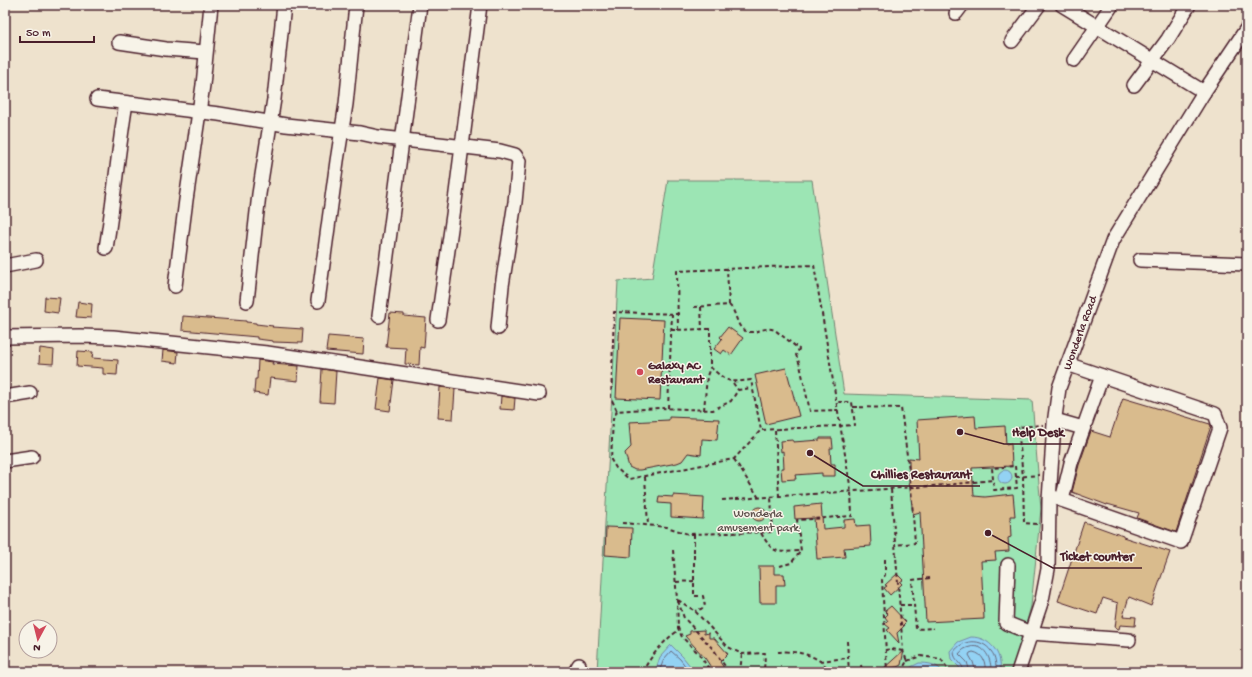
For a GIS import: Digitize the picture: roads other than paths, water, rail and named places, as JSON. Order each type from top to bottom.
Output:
[{"type":"street","points":[[176,286],[199,112],[211,5]]},
{"type":"street","points":[[247,301],[259,194],[270,123],[284,5]]},
{"type":"street","points":[[318,301],[347,97],[356,5]]},
{"type":"street","points":[[380,316],[420,5]]},
{"type":"street","points":[[438,320],[480,5]]},
{"type":"street","points":[[1012,41],[1039,5]]},
{"type":"street","points":[[1062,5],[1204,92]]},
{"type":"street","points":[[1074,60],[1112,5]]},
{"type":"street","points":[[1134,85],[1168,39],[1189,5]]},
{"type":"street","name":"Wonderla Road","points":[[1018,672],[1042,600],[1048,568],[1054,422],[1059,388],[1067,364],[1113,240],[1204,92],[1247,28]]},
{"type":"street","points":[[119,42],[166,49],[205,52]]},
{"type":"street","points":[[97,99],[270,123],[500,151],[515,155],[519,161],[515,202],[502,286],[498,328]]},
{"type":"street","points":[[106,248],[126,103]]},
{"type":"street","points":[[5,266],[36,260]]},
{"type":"street","points":[[1140,260],[1247,264]]},
{"type":"street","points":[[5,338],[80,336],[113,337],[267,353],[539,394]]},
{"type":"street","points":[[1050,496],[1181,542],[1220,428],[1215,414],[1067,364]]},
{"type":"street","points":[[1062,500],[1071,463],[1102,376]]},
{"type":"street","points":[[5,397],[30,393]]},
{"type":"street","points":[[1054,422],[1083,428]]},
{"type":"street","points":[[5,461],[32,457]]},
{"type":"street","points":[[1008,565],[1006,623],[1032,633],[1129,640]]},
{"type":"water","points":[[1005,470],[1010,472],[1012,477],[1010,482],[1005,484],[1000,482],[998,477],[1000,472]]},
{"type":"water","points":[[971,637],[984,640],[994,648],[999,659],[1000,672],[961,672],[959,667],[951,659],[950,651],[958,642]]},
{"type":"water","points":[[671,645],[695,672],[655,672],[660,657]]},
{"type":"water","points":[[919,663],[932,664],[943,672],[907,672],[911,667]]},
{"type":"place","name":"Galaxy AC Restaurant","points":[[640,372]]},
{"type":"place","name":"Help Desk","points":[[960,432]]},
{"type":"place","name":"Chillies Restaurant","points":[[810,453]]},
{"type":"place","name":"Ticket counter","points":[[988,533]]},
{"type":"park label","name":"Wonderla amusement park","points":[[758,520]]}]
